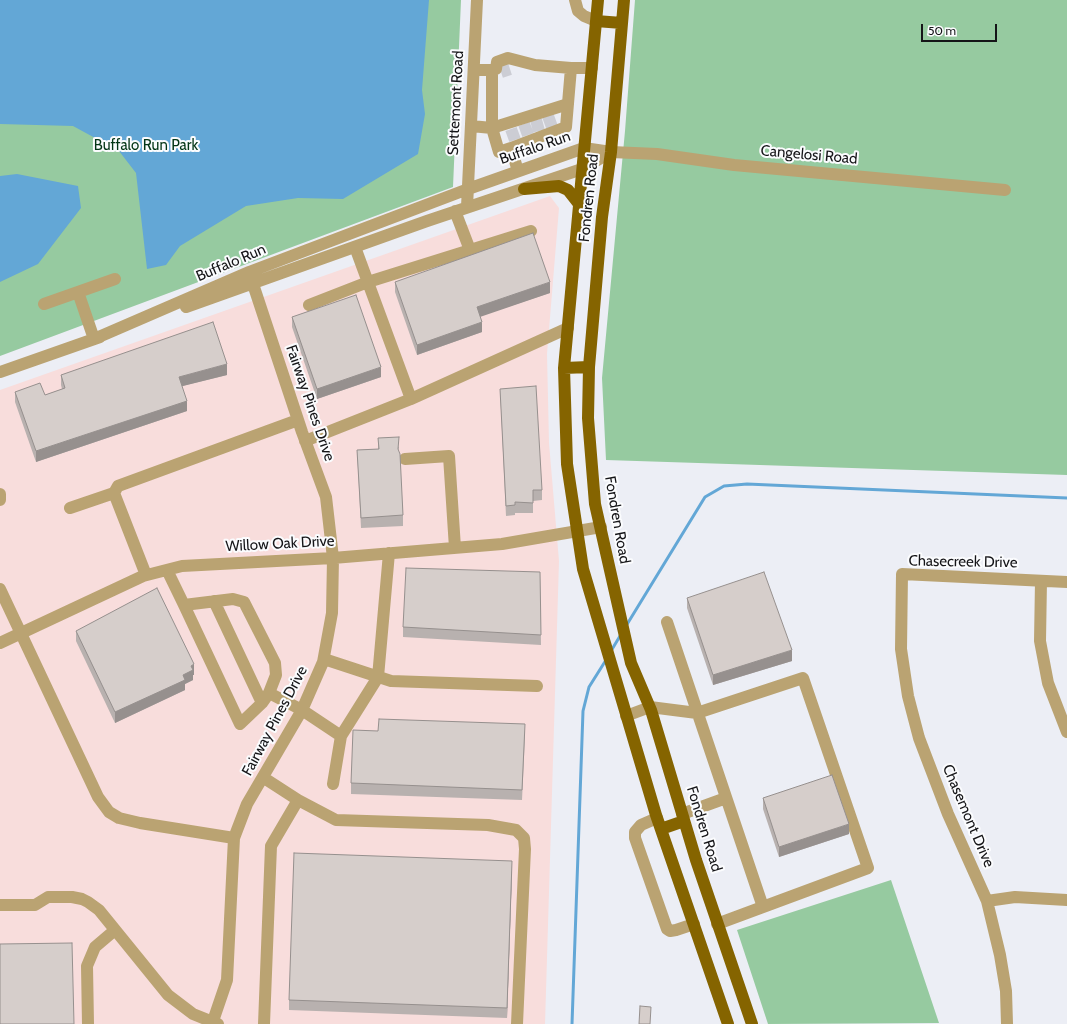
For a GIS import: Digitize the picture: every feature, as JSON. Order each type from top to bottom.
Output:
[{"type":"main road","name":"Fondren Road","points":[[598,0],[564,368],[567,464],[583,569],[659,823],[728,1024]]},
{"type":"main road","name":"Fondren Road","points":[[624,0],[588,367],[588,418],[595,504],[630,663],[650,707],[718,928],[752,1024]]},
{"type":"main road","points":[[596,21],[622,23]]},
{"type":"main road","points":[[524,189],[559,186],[568,190],[578,204]]},
{"type":"main road","points":[[564,368],[588,367]]},
{"type":"main road","points":[[659,823],[683,817]]},
{"type":"main road","points":[[699,940],[718,928]]},
{"type":"street","name":"Settemont Road","points":[[467,207],[477,0]]},
{"type":"street","points":[[575,0],[578,11],[596,21]]},
{"type":"street","points":[[474,70],[535,66],[592,68]]},
{"type":"street","points":[[503,68],[492,128],[499,152],[512,137],[550,121],[568,104]]},
{"type":"street","points":[[471,126],[492,128],[512,137],[550,121],[566,127],[571,68]]},
{"type":"street","points":[[512,137],[518,171]]},
{"type":"street","name":"Buffalo Run","points":[[94,339],[248,272],[468,188],[584,148],[610,152]]},
{"type":"street","name":"Buffalo Run","points":[[0,372],[253,284],[455,211],[582,169],[610,152]]},
{"type":"street","name":"Cangelosi Road","points":[[610,152],[657,154],[734,165],[1005,190]]},
{"type":"street","points":[[455,211],[470,250]]},
{"type":"street","points":[[309,305],[368,282],[531,231]]},
{"type":"street","points":[[355,247],[411,399]]},
{"type":"street","name":"Fairway Pines Drive","points":[[214,1023],[227,980],[234,838],[247,804],[264,778],[302,710],[324,659],[332,613],[333,558],[326,497],[305,441],[248,272]]},
{"type":"street","points":[[44,304],[115,279]]},
{"type":"street","points":[[78,292],[94,339]]},
{"type":"street","points":[[305,441],[411,399],[568,328]]},
{"type":"street","points":[[70,508],[114,493],[118,486],[298,420]]},
{"type":"street","points":[[405,459],[449,456],[455,548]]},
{"type":"street","points":[[114,493],[146,575]]},
{"type":"street","points":[[0,494],[0,500]]},
{"type":"street","name":"Willow Oak Drive","points":[[0,643],[146,575],[182,566],[333,558],[502,544],[601,527]]},
{"type":"street","points":[[333,784],[341,736],[378,677],[389,553]]},
{"type":"street","points":[[167,570],[240,724],[265,698],[276,675],[275,663],[244,602],[233,599],[184,605]]},
{"type":"street","name":"Chasecreek Drive","points":[[901,621],[902,574],[1067,582]]},
{"type":"street","points":[[1041,581],[1040,641],[1048,683],[1067,732]]},
{"type":"street","points":[[0,589],[98,797],[110,812],[120,818],[140,823],[234,838]]},
{"type":"street","points":[[214,601],[265,698],[302,710],[341,736]]},
{"type":"street","name":"Chasemont Drive","points":[[901,621],[901,649],[908,696],[918,738],[948,814],[986,901],[1000,955],[1006,991],[1007,1024]]},
{"type":"street","points":[[667,622],[763,907]]},
{"type":"street","points":[[324,659],[391,681],[537,686]]},
{"type":"street","points":[[626,716],[650,707],[697,713],[802,678],[868,868],[763,907],[718,928]]},
{"type":"street","points":[[264,778],[298,800],[336,820],[488,825],[516,830],[524,838],[526,849],[517,1024]]},
{"type":"street","points":[[683,817],[726,798]]},
{"type":"street","points":[[264,1024],[271,846],[298,800]]},
{"type":"street","points":[[659,823],[641,825],[637,828],[635,838],[637,845],[667,929],[670,931],[676,930],[694,924]]},
{"type":"street","points":[[0,905],[35,904],[48,897],[82,898],[99,910],[168,995],[193,1014],[214,1023]]},
{"type":"street","points":[[986,901],[1015,898],[1067,900]]},
{"type":"street","points":[[88,1024],[87,966],[95,947],[115,930]]},
{"type":"shaded area","points":[[550,196],[559,208],[547,354],[549,443],[559,561],[545,1024],[0,1024],[0,390]]},
{"type":"green space","name":"Buffalo Run Park","points":[[0,0],[461,0],[453,187],[0,356]]},
{"type":"green space","points":[[635,0],[1067,0],[1067,475],[606,460],[602,378],[625,131]]},
{"type":"green space","points":[[891,880],[939,1023],[768,1024],[737,930]]},
{"type":"water","name":"Buffalo Run Park","points":[[0,0],[429,0],[422,90],[425,114],[418,154],[343,199],[298,198],[246,206],[180,246],[166,265],[147,269],[136,173],[119,151],[73,126],[0,124]]},
{"type":"water","points":[[17,174],[78,186],[81,208],[38,264],[0,282],[0,176]]},
{"type":"building","points":[[533,233],[550,282],[477,307],[482,322],[417,345],[395,282]]},
{"type":"building","points":[[356,295],[381,367],[317,389],[292,317]]},
{"type":"building","points":[[213,322],[227,364],[179,377],[187,401],[36,451],[15,392],[40,383],[45,395],[65,388],[61,375]]},
{"type":"building","points":[[536,386],[542,490],[533,490],[533,503],[515,502],[515,505],[506,506],[500,389]]},
{"type":"building","points":[[399,437],[398,449],[400,454],[403,515],[361,518],[357,450],[379,449],[378,438]]},
{"type":"building","points":[[406,568],[540,572],[541,635],[403,627]]},
{"type":"building","points":[[764,572],[792,650],[713,675],[687,598]]},
{"type":"building","points":[[157,588],[194,664],[191,666],[193,670],[183,675],[185,680],[115,712],[76,631]]},
{"type":"building","points":[[379,719],[525,724],[522,790],[351,783],[353,730],[378,731]]},
{"type":"building","points":[[832,775],[849,824],[779,847],[763,798]]},
{"type":"building","points":[[294,853],[512,861],[507,1008],[289,1000]]},
{"type":"building","points":[[72,943],[74,1024],[0,1024],[0,944]]},
{"type":"building","points":[[640,1006],[651,1007],[650,1024],[639,1024]]},
{"type":"waterway","points":[[626,626],[705,497],[724,486],[747,484],[1067,498]]},
{"type":"waterway","points":[[611,651],[620,636]]},
{"type":"waterway","points":[[572,1024],[583,711],[589,687],[606,660]]},
{"type":"tunnel","points":[[501,72],[510,69]]},
{"type":"tunnel","points":[[548,116],[552,127]]},
{"type":"tunnel","points":[[536,120],[539,131]]},
{"type":"tunnel","points":[[524,124],[528,135]]},
{"type":"tunnel","points":[[511,129],[515,140]]}]
